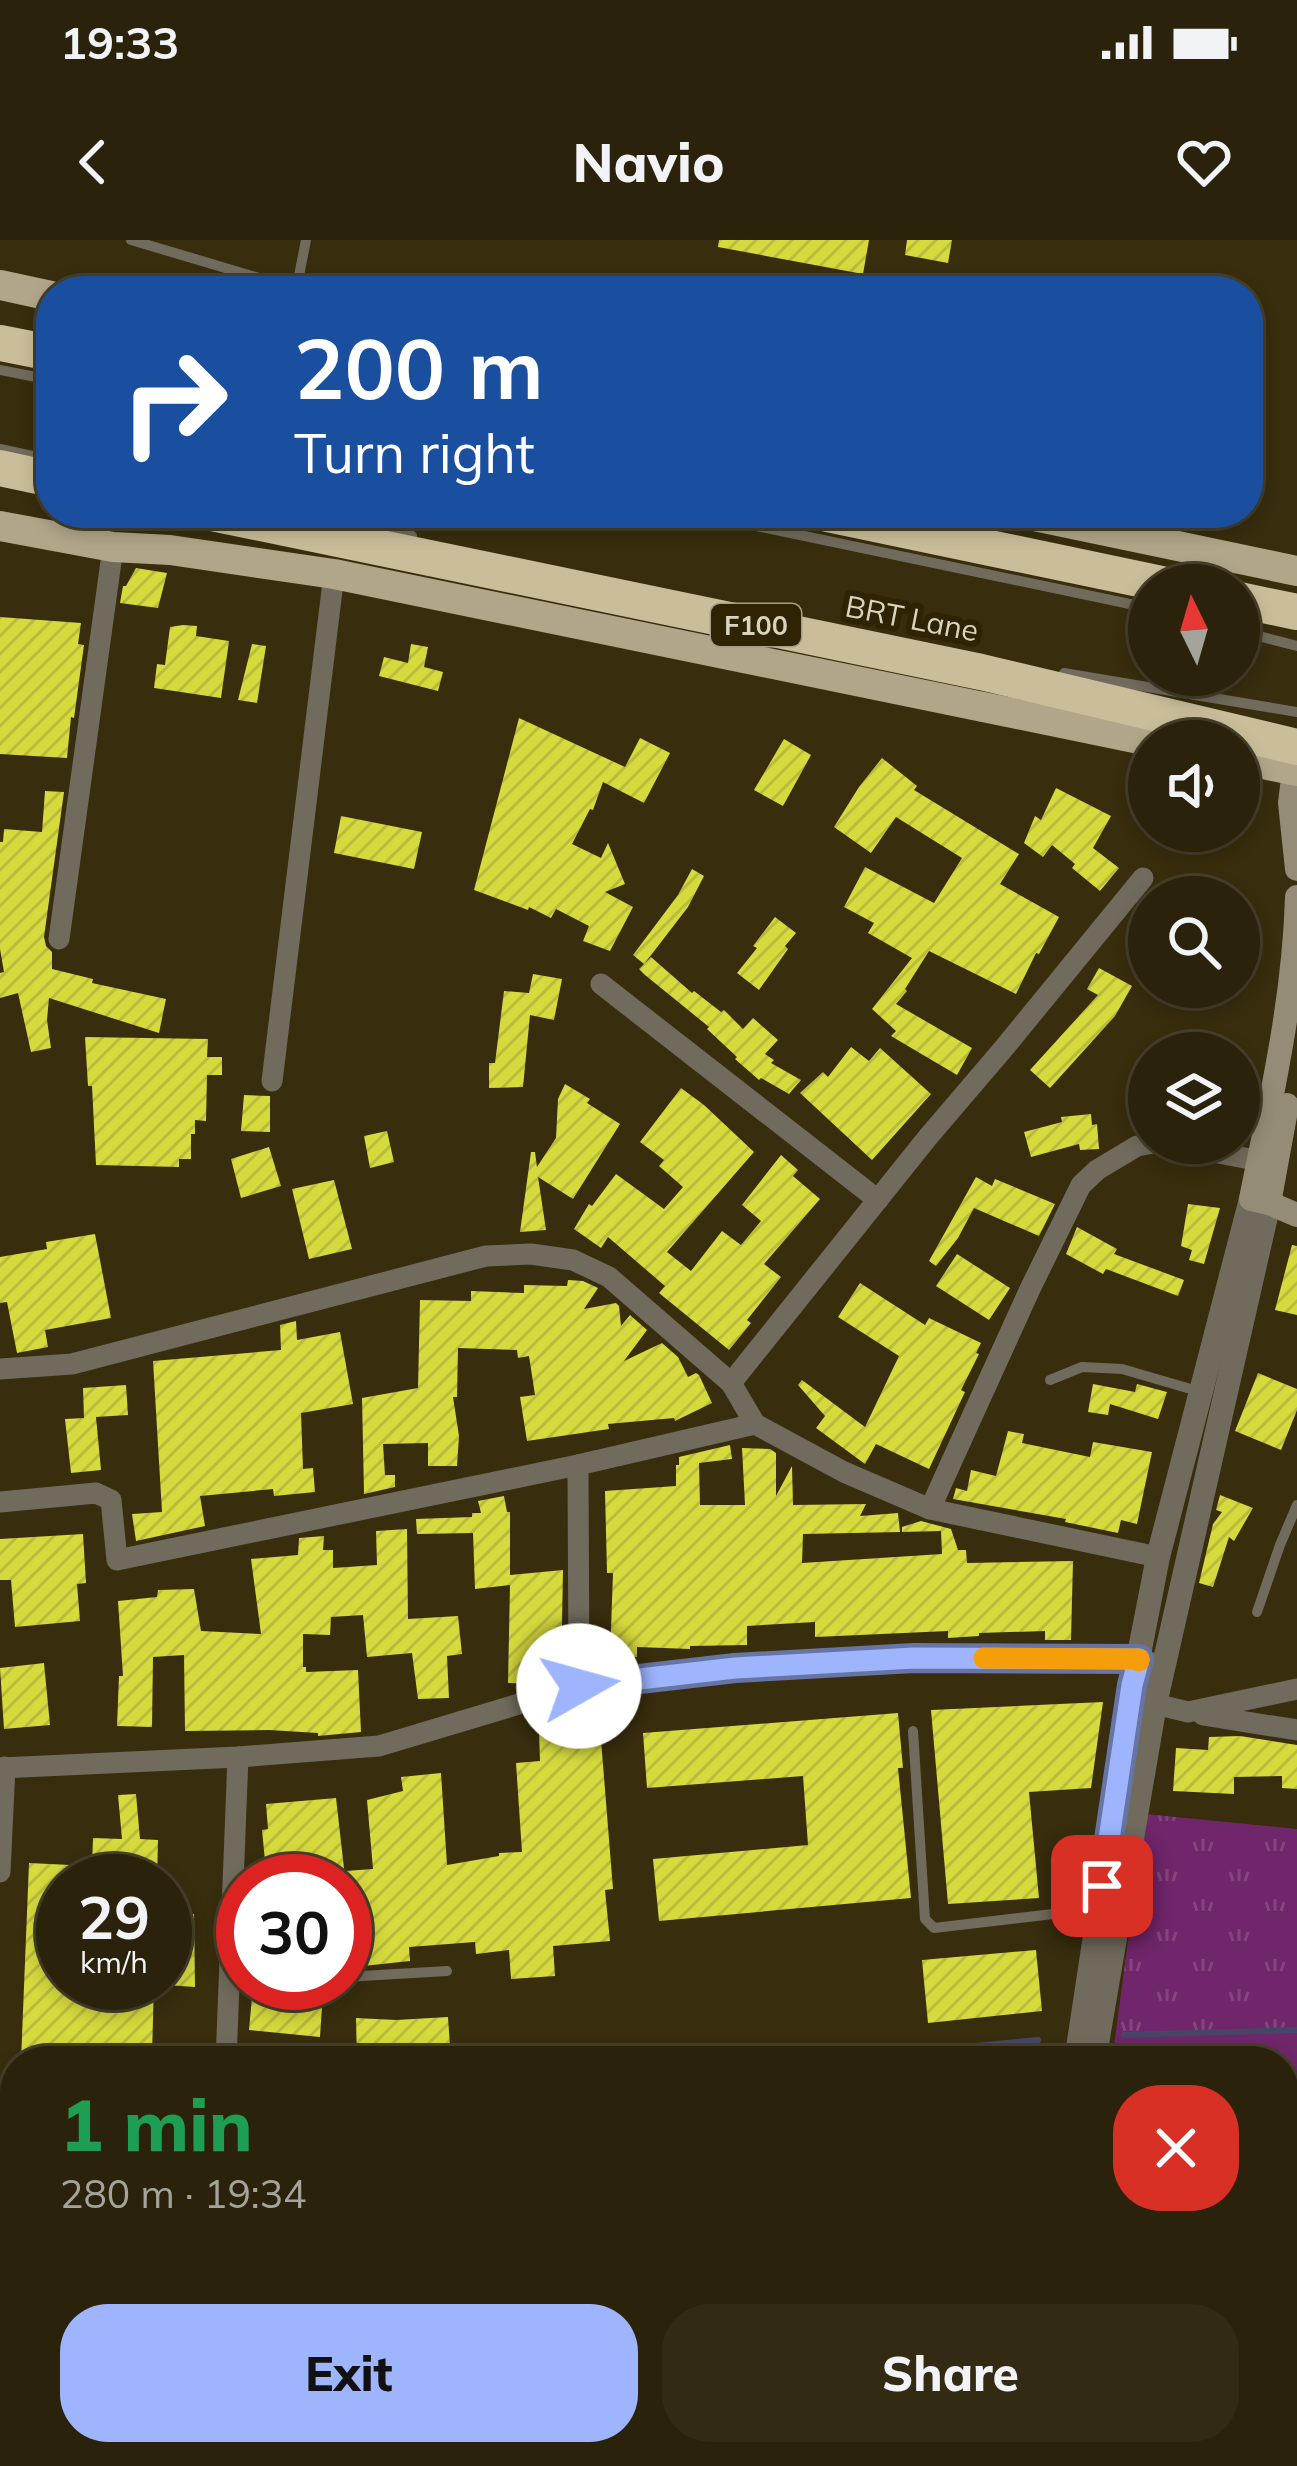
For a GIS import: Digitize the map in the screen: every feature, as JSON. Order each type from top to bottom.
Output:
[{"type":"highway","points":[[0,343],[36,350]]},
{"type":"highway","points":[[0,468],[36,476]]},
{"type":"highway","name":"F100","points":[[308,528],[981,672],[1296,762]]},
{"type":"highway","points":[[894,528],[1128,577]]},
{"type":"highway","points":[[1260,604],[1297,612]]},
{"type":"main road","points":[[0,285],[36,293]]},
{"type":"main road","points":[[0,526],[113,547],[170,550],[334,574],[1128,737]]},
{"type":"main road","points":[[1090,528],[1297,572]]},
{"type":"main road","points":[[1260,760],[1296,762],[1290,802],[1297,869]]},
{"type":"main road","points":[[1297,897],[1293,1006],[1260,1201],[1297,1215]]},
{"type":"main road","points":[[1267,1162],[1297,1054]]},
{"type":"street","points":[[59,939],[113,547]]},
{"type":"street","points":[[272,1081],[334,574]]},
{"type":"street","points":[[731,1383],[1128,895]]},
{"type":"street","points":[[601,984],[878,1201]]},
{"type":"street","points":[[930,1509],[1081,1185],[1128,1151]]},
{"type":"street","points":[[1260,1161],[1267,1162]]},
{"type":"street","points":[[1078,2046],[1129,1708],[1152,1663],[1191,1542],[1226,1335],[1260,1201]]},
{"type":"street","points":[[0,1370],[72,1364],[486,1256],[531,1254],[573,1260],[608,1277],[731,1383],[755,1424],[844,1472],[930,1509],[1161,1545],[1191,1542]]},
{"type":"street","points":[[1097,2046],[1155,1704],[1152,1663],[1161,1545],[1201,1391],[1226,1335]]},
{"type":"street","points":[[0,1502],[96,1493],[111,1500],[117,1560],[755,1424]]},
{"type":"street","points":[[578,1465],[579,1686]]},
{"type":"street","points":[[0,1872],[2,1768],[379,1746],[579,1686],[735,1668],[914,1658],[1152,1663]]},
{"type":"street","points":[[1188,1712],[1297,1689]]},
{"type":"street","points":[[1155,1704],[1297,1730]]},
{"type":"street","points":[[237,1854],[238,1757]]},
{"type":"street","points":[[228,2046],[233,2010]]},
{"type":"lane","points":[[130,240],[250,276]]},
{"type":"lane","points":[[299,276],[306,240]]},
{"type":"lane","points":[[0,370],[36,377]]},
{"type":"lane","points":[[0,449],[36,457]]},
{"type":"lane","points":[[378,528],[436,541]]},
{"type":"lane","name":"BRT Lane","points":[[766,528],[1128,604]]},
{"type":"lane","name":"BRT Lane","points":[[749,610],[814,624]]},
{"type":"lane","points":[[1260,637],[1297,646]]},
{"type":"lane","points":[[1047,670],[1297,712]]},
{"type":"lane","points":[[1050,1380],[1082,1366],[1122,1369],[1201,1391]]},
{"type":"lane","points":[[1257,1612],[1297,1505]]},
{"type":"lane","points":[[913,1731],[925,1919],[934,1928],[1053,1914],[1097,1920]]},
{"type":"lane","points":[[372,1975],[446,1971]]},
{"type":"green space","points":[[1145,1814],[1297,1829],[1297,2046],[1114,2046]]},
{"type":"building","points":[[719,240],[869,240],[863,274],[718,247]]},
{"type":"building","points":[[907,240],[952,240],[948,263],[905,255]]},
{"type":"building","points":[[136,568],[167,573],[158,608],[120,603],[123,586]]},
{"type":"building","points":[[0,617],[81,623],[78,644],[84,645],[67,758],[0,754]]},
{"type":"building","points":[[197,626],[196,636],[229,641],[221,698],[154,688],[157,664],[165,665],[170,627]]},
{"type":"building","points":[[252,644],[266,646],[257,703],[238,700]]},
{"type":"building","points":[[411,644],[428,647],[424,667],[443,672],[438,691],[379,676],[384,657],[408,663]]},
{"type":"building","points":[[519,718],[625,767],[640,738],[670,753],[644,803],[603,782],[572,844],[601,858],[608,843],[625,884],[605,892],[633,907],[610,951],[583,941],[589,926],[556,909],[551,918],[474,890]]},
{"type":"building","points":[[784,739],[811,755],[783,806],[754,790]]},
{"type":"building","points":[[882,758],[917,786],[914,790],[1019,854],[1000,884],[1059,917],[1016,994],[929,951],[896,1004],[972,1048],[957,1075],[891,1036],[896,1031],[872,1009],[912,958],[868,933],[874,923],[844,907],[865,867],[934,903],[962,858],[896,817],[871,853],[834,827]]},
{"type":"building","points":[[1056,788],[1111,816],[1093,848],[1119,868],[1100,891],[1052,845],[1043,857],[1024,843],[1035,816],[1041,820]]},
{"type":"building","points":[[45,791],[64,792],[44,937],[52,952],[52,969],[166,999],[159,1033],[49,998],[51,1048],[31,1052],[18,993],[0,998],[0,973],[4,972],[0,842],[4,829],[42,832]]},
{"type":"building","points":[[341,816],[422,832],[414,869],[334,853]]},
{"type":"building","points":[[692,869],[704,876],[688,907],[645,963],[651,957],[743,1029],[753,1018],[778,1040],[765,1054],[774,1060],[771,1063],[801,1080],[789,1094],[759,1080],[709,1027],[639,969],[644,964],[633,955]]},
{"type":"building","points":[[775,917],[796,933],[759,990],[737,973]]},
{"type":"building","points":[[1099,968],[1128,984],[1115,1016],[1050,1088],[1030,1070],[1098,995],[1087,989]]},
{"type":"building","points":[[533,974],[562,979],[554,1020],[530,1015],[523,1087],[489,1088],[489,1063],[495,1063],[504,991],[529,993]]},
{"type":"building","points":[[85,1037],[208,1039],[207,1057],[222,1057],[222,1075],[207,1075],[206,1121],[195,1120],[191,1159],[179,1159],[179,1167],[96,1165]]},
{"type":"building","points":[[851,1047],[869,1061],[880,1048],[931,1094],[872,1160],[800,1093],[823,1072],[828,1077]]},
{"type":"building","points":[[565,1084],[620,1124],[573,1199],[538,1177],[546,1230],[520,1232],[531,1152],[535,1152],[537,1167],[556,1138],[558,1099]]},
{"type":"building","points":[[681,1088],[754,1152],[667,1252],[691,1271],[722,1231],[741,1245],[761,1221],[742,1205],[781,1155],[798,1170],[793,1176],[820,1199],[764,1264],[781,1277],[729,1350],[659,1293],[665,1286],[608,1237],[601,1248],[574,1229],[616,1174],[664,1209],[683,1187],[659,1166],[664,1160],[640,1142]]},
{"type":"building","points":[[244,1095],[270,1096],[270,1132],[241,1131]]},
{"type":"building","points":[[1091,1114],[1092,1125],[1097,1124],[1099,1149],[1080,1150],[1079,1144],[1031,1157],[1024,1132],[1062,1122],[1061,1117]]},
{"type":"building","points":[[387,1131],[394,1162],[370,1168],[364,1136]]},
{"type":"building","points":[[269,1147],[281,1186],[241,1198],[231,1159]]},
{"type":"building","points":[[976,1177],[992,1186],[995,1179],[1055,1204],[1039,1236],[974,1208],[936,1266],[929,1261]]},
{"type":"building","points":[[334,1180],[352,1249],[309,1259],[292,1189]]},
{"type":"building","points":[[1188,1204],[1220,1208],[1204,1264],[1189,1260],[1192,1250],[1181,1246]]},
{"type":"building","points":[[1077,1227],[1117,1249],[1114,1254],[1184,1280],[1178,1296],[1106,1269],[1103,1274],[1066,1254]]},
{"type":"building","points":[[95,1234],[111,1318],[45,1330],[48,1347],[17,1353],[7,1302],[0,1303],[0,1257],[47,1249],[46,1242]]},
{"type":"building","points":[[1292,1245],[1297,1246],[1297,1315],[1275,1310]]},
{"type":"building","points":[[957,1254],[1010,1288],[989,1320],[936,1286]]},
{"type":"building","points":[[568,1280],[598,1288],[584,1309],[616,1303],[621,1326],[630,1315],[647,1330],[624,1361],[662,1343],[678,1357],[688,1377],[699,1375],[712,1403],[675,1421],[608,1424],[609,1429],[527,1441],[520,1397],[535,1395],[529,1356],[518,1358],[517,1350],[458,1348],[457,1397],[453,1397],[459,1436],[457,1466],[428,1466],[428,1443],[383,1444],[385,1475],[395,1475],[395,1487],[364,1494],[362,1398],[418,1388],[420,1300],[471,1301],[471,1291],[524,1293],[524,1285],[567,1286]]},
{"type":"building","points":[[860,1283],[925,1325],[929,1318],[981,1343],[961,1390],[965,1392],[929,1469],[876,1444],[865,1464],[816,1428],[825,1416],[798,1385],[802,1380],[865,1427],[899,1356],[838,1317]]},
{"type":"building","points":[[296,1321],[297,1340],[340,1332],[353,1404],[301,1413],[303,1469],[313,1468],[315,1492],[274,1496],[273,1489],[200,1496],[205,1526],[136,1541],[132,1514],[162,1512],[153,1361],[281,1350],[280,1325]]},
{"type":"building","points":[[1258,1373],[1297,1389],[1297,1410],[1281,1450],[1235,1431]]},
{"type":"building","points":[[1093,1384],[1135,1392],[1137,1384],[1167,1392],[1158,1419],[1110,1404],[1108,1415],[1088,1412]]},
{"type":"building","points":[[126,1385],[128,1415],[96,1417],[101,1470],[71,1473],[65,1419],[84,1418],[83,1388]]},
{"type":"building","points":[[1008,1431],[1024,1434],[1022,1443],[1090,1457],[1093,1442],[1152,1452],[1137,1524],[1121,1520],[1118,1533],[953,1499],[956,1488],[967,1491],[971,1470],[996,1476]]},
{"type":"building","points":[[730,1445],[732,1459],[699,1463],[700,1505],[745,1505],[742,1448],[770,1449],[776,1453],[776,1496],[792,1466],[793,1505],[866,1504],[860,1516],[898,1513],[900,1532],[803,1534],[802,1563],[942,1554],[941,1531],[902,1532],[902,1527],[921,1521],[951,1529],[958,1550],[966,1550],[967,1563],[1073,1561],[1071,1640],[1045,1640],[1045,1631],[948,1638],[948,1631],[815,1637],[815,1622],[747,1626],[747,1645],[637,1647],[637,1657],[610,1657],[613,1573],[607,1573],[605,1491],[676,1486],[679,1457]]},
{"type":"building","points":[[1220,1495],[1253,1508],[1234,1541],[1229,1537],[1213,1587],[1199,1583],[1213,1524],[1222,1512],[1216,1510]]},
{"type":"building","points":[[504,1496],[510,1512],[510,1575],[563,1570],[561,1676],[534,1684],[508,1683],[510,1585],[475,1589],[473,1533],[417,1534],[416,1519],[472,1517],[472,1513],[481,1513],[478,1501]]},
{"type":"building","points":[[407,1529],[408,1619],[458,1616],[462,1654],[447,1656],[449,1698],[418,1699],[412,1653],[367,1657],[363,1615],[331,1617],[330,1635],[303,1634],[303,1667],[306,1672],[358,1670],[361,1732],[318,1736],[269,1730],[185,1731],[184,1655],[153,1657],[152,1727],[117,1726],[119,1676],[123,1676],[118,1601],[157,1597],[158,1590],[194,1589],[201,1631],[261,1634],[251,1559],[298,1555],[299,1538],[324,1536],[323,1550],[333,1550],[333,1568],[377,1565],[376,1531]]},
{"type":"building","points":[[83,1534],[86,1583],[77,1584],[80,1621],[15,1627],[11,1580],[0,1580],[0,1539]]},
{"type":"building","points":[[44,1663],[50,1725],[4,1729],[0,1668]]},
{"type":"building","points":[[1103,1702],[1091,1788],[1029,1792],[1039,1898],[948,1904],[931,1710]]},
{"type":"building","points":[[898,1713],[903,1768],[898,1768],[911,1898],[659,1921],[653,1859],[808,1845],[803,1776],[647,1788],[643,1733]]},
{"type":"building","points":[[602,1725],[613,1889],[605,1890],[610,1941],[553,1946],[555,1976],[511,1979],[509,1950],[476,1954],[475,1942],[409,1947],[410,1961],[372,1965],[373,1869],[367,1800],[403,1791],[401,1777],[441,1773],[447,1865],[522,1852],[516,1763],[540,1761],[539,1732]]},
{"type":"building","points":[[1240,1736],[1297,1745],[1297,1789],[1282,1788],[1282,1776],[1234,1777],[1234,1794],[1173,1791],[1176,1748],[1208,1750],[1209,1737]]},
{"type":"building","points":[[136,1794],[140,1839],[158,1840],[158,1854],[92,1854],[93,1838],[122,1839],[118,1795]]},
{"type":"building","points":[[336,1798],[342,1854],[264,1854],[266,1804]]},
{"type":"building","points":[[29,1863],[36,1863],[36,2010],[153,2010],[152,2046],[22,2046]]},
{"type":"building","points":[[194,1914],[195,1987],[192,1987]]},
{"type":"building","points":[[1036,1950],[1042,2011],[928,2023],[922,1960]]},
{"type":"building","points":[[251,2010],[322,2010],[320,2037],[249,2030]]},
{"type":"building","points":[[448,2017],[450,2046],[357,2046],[356,2018]]},
{"type":"waterway","points":[[1124,2035],[1297,2030]]},
{"type":"waterway","points":[[975,2046],[1038,2040]]},
{"type":"slow traffic","points":[[984,1658],[1139,1661]]},
{"type":"route","points":[[579,1686],[735,1668],[914,1658],[1139,1659],[1102,1886]]}]
